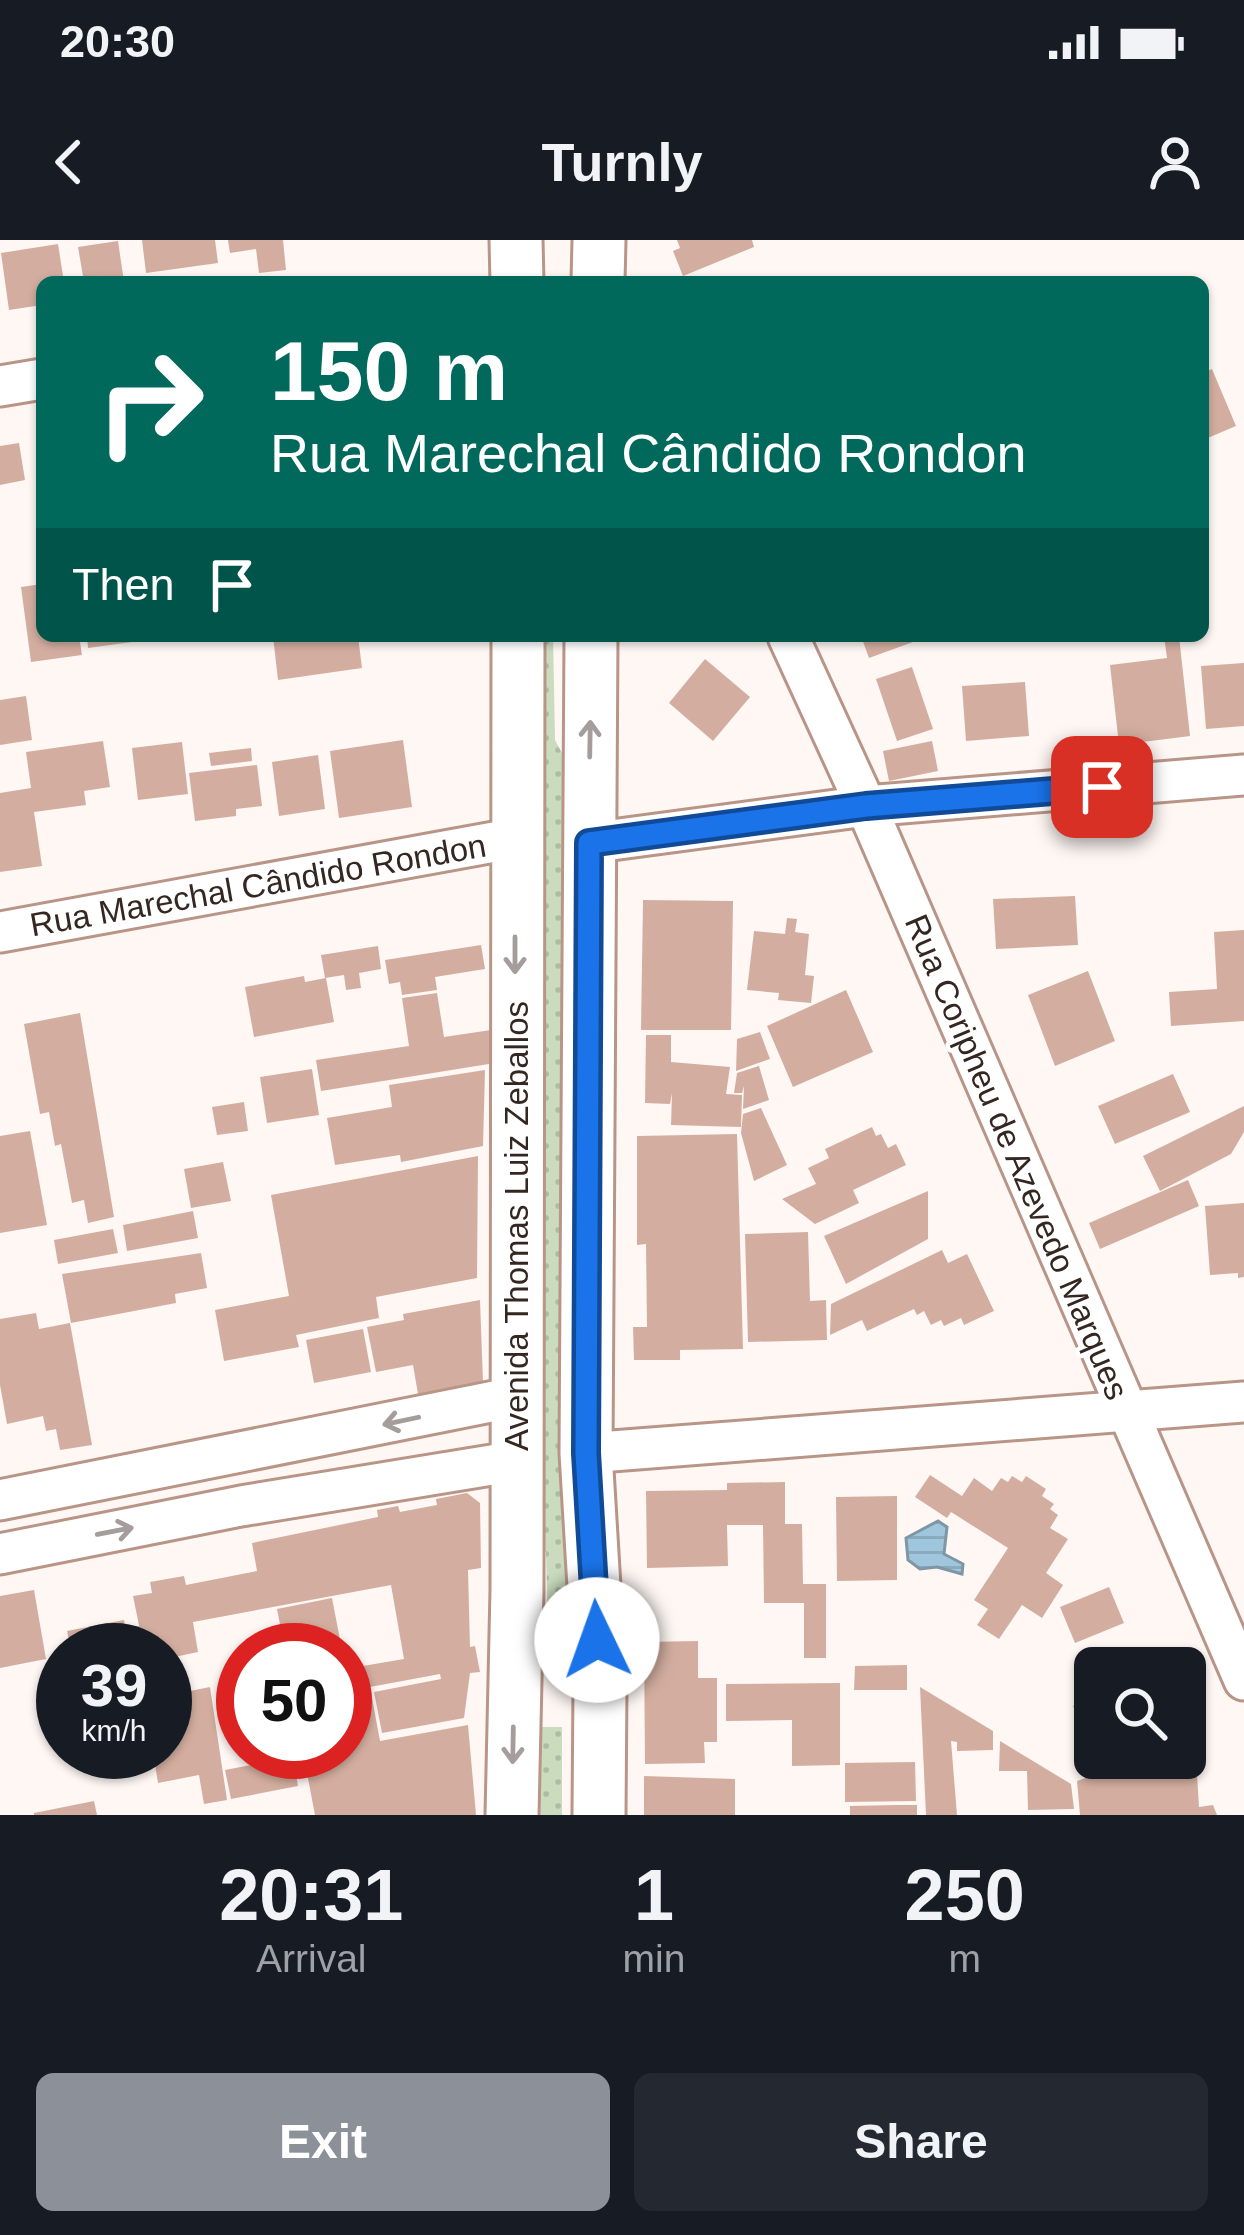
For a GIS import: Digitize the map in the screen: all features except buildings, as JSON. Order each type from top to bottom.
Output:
[{"type":"main road","points":[[516,240],[517,276]]},
{"type":"main road","points":[[599,276],[603,240]]},
{"type":"main road","name":"Avenida Thomas Luiz Zeballos","points":[[512,1815],[517,1590],[518,642]]},
{"type":"main road","points":[[591,642],[586,1453],[600,1687],[599,1815]]},
{"type":"main road","points":[[517,1590],[530,1650],[541,1670],[578,1688],[600,1687]]},
{"type":"street","points":[[603,240],[623,276]]},
{"type":"street","points":[[0,386],[36,380]]},
{"type":"street","name":"Rua Coripheu de Azevedo Marques","points":[[791,642],[1244,1680]]},
{"type":"street","points":[[589,843],[866,806],[1244,775]]},
{"type":"street","name":"Rua Marechal Cândido Rondon","points":[[0,932],[515,838]]},
{"type":"street","points":[[0,1501],[515,1397]]},
{"type":"street","points":[[586,1453],[1244,1402]]},
{"type":"street","points":[[232,1456],[241,1506]]},
{"type":"street","points":[[0,1554],[241,1506],[516,1460]]},
{"type":"green space","points":[[533,642],[553,642],[555,740],[563,755],[566,850],[568,1659],[549,1665],[546,1552],[532,1540]]},
{"type":"green space","points":[[530,1727],[562,1727],[562,1815],[531,1815]]},
{"type":"water","points":[[938,1521],[947,1527],[944,1554],[963,1564],[962,1574],[937,1567],[920,1569],[908,1560],[906,1538]]},
{"type":"route","points":[[597,1640],[586,1453],[589,843],[866,806],[1102,787]]}]
